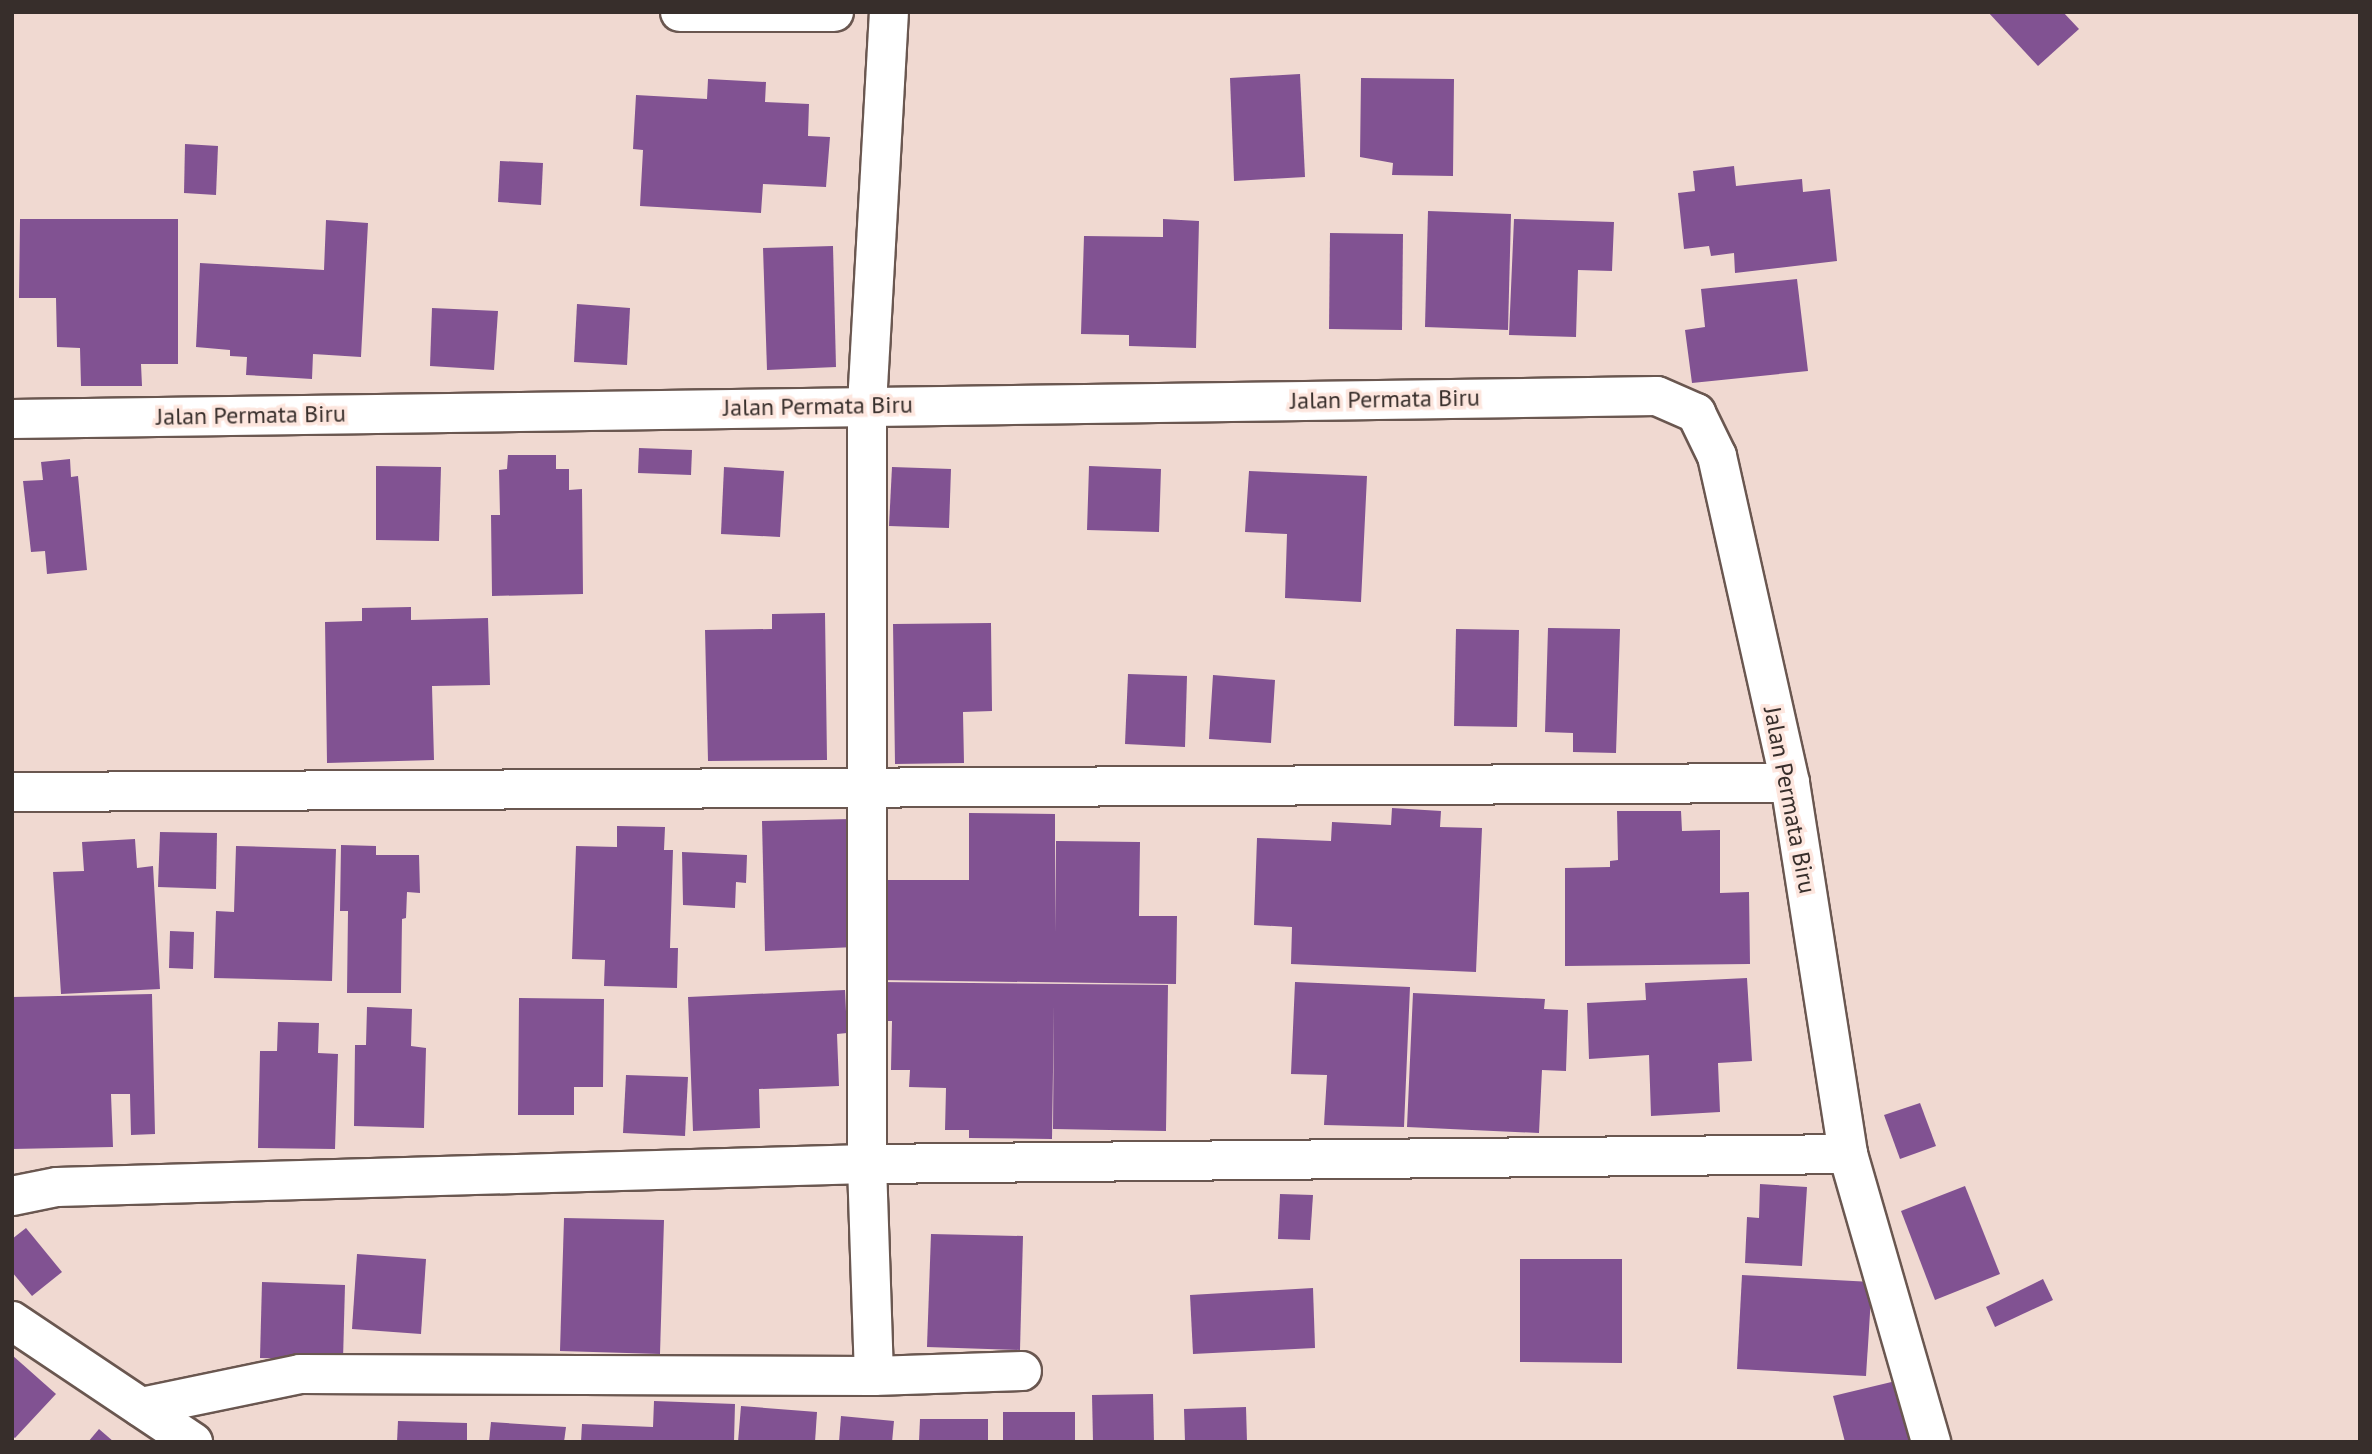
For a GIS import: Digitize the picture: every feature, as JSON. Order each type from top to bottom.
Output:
[{"type":"street","points":[[680,12],[834,12]]},
{"type":"street","points":[[874,1376],[867,1164],[867,405],[889,12]]},
{"type":"street","name":"Jalan Permata Biru","points":[[12,419],[1657,396],[1696,413],[1717,456],[1790,783],[1848,1154],[1931,1442]]},
{"type":"street","points":[[12,792],[867,784],[1790,783]]},
{"type":"street","points":[[12,1196],[57,1187],[867,1164],[1848,1154]]},
{"type":"street","points":[[12,1321],[193,1442]]},
{"type":"street","points":[[141,1407],[300,1374],[874,1376],[1022,1371]]},
{"type":"building","points":[[1988,12],[2063,12],[2079,29],[2038,66]]},
{"type":"building","points":[[1300,74],[1305,177],[1234,181],[1230,78]]},
{"type":"building","points":[[1361,78],[1454,79],[1453,176],[1392,175],[1393,163],[1360,157]]},
{"type":"building","points":[[708,79],[766,82],[765,102],[809,104],[808,136],[830,137],[826,187],[763,184],[761,213],[640,206],[643,150],[633,149],[636,95],[707,99]]},
{"type":"building","points":[[185,144],[218,146],[216,195],[184,193]]},
{"type":"building","points":[[500,161],[543,163],[541,205],[498,202]]},
{"type":"building","points":[[1734,166],[1736,186],[1802,179],[1803,192],[1830,189],[1837,261],[1735,273],[1734,253],[1711,256],[1709,246],[1684,249],[1678,193],[1695,191],[1693,171]]},
{"type":"building","points":[[1428,211],[1511,214],[1508,330],[1425,327]]},
{"type":"building","points":[[20,219],[178,219],[178,364],[141,364],[142,386],[81,386],[80,348],[57,347],[56,298],[19,298]]},
{"type":"building","points":[[1163,219],[1199,221],[1196,348],[1129,346],[1129,335],[1081,334],[1084,236],[1163,237]]},
{"type":"building","points":[[1514,219],[1614,222],[1612,271],[1578,270],[1576,337],[1509,335]]},
{"type":"building","points":[[326,220],[368,223],[361,357],[313,354],[312,379],[246,375],[247,357],[230,356],[230,350],[196,347],[200,263],[324,270]]},
{"type":"building","points":[[1330,233],[1403,234],[1402,330],[1329,329]]},
{"type":"building","points":[[833,246],[836,367],[767,370],[763,248]]},
{"type":"building","points":[[1797,279],[1808,371],[1692,383],[1685,330],[1705,327],[1701,289]]},
{"type":"building","points":[[577,304],[630,308],[627,365],[574,362]]},
{"type":"building","points":[[432,308],[498,311],[494,370],[430,366]]},
{"type":"building","points":[[639,448],[692,450],[691,475],[638,473]]},
{"type":"building","points":[[508,455],[556,455],[556,469],[569,469],[569,490],[582,489],[583,594],[492,596],[491,515],[500,515],[499,470],[507,469]]},
{"type":"building","points":[[70,459],[71,477],[78,476],[87,570],[47,574],[45,551],[31,552],[23,481],[43,480],[41,462]]},
{"type":"building","points":[[376,466],[441,467],[439,541],[376,540]]},
{"type":"building","points":[[1089,466],[1161,469],[1159,532],[1087,530]]},
{"type":"building","points":[[724,467],[784,471],[780,537],[721,534]]},
{"type":"building","points":[[892,467],[951,469],[949,528],[889,526]]},
{"type":"building","points":[[1249,471],[1367,476],[1361,602],[1285,598],[1287,534],[1245,532]]},
{"type":"building","points":[[411,607],[411,620],[488,618],[490,685],[432,686],[434,760],[327,763],[325,622],[362,621],[362,608]]},
{"type":"building","points":[[825,613],[827,760],[708,761],[705,630],[772,629],[772,614]]},
{"type":"building","points":[[991,623],[992,711],[963,712],[964,763],[895,764],[893,624]]},
{"type":"building","points":[[1548,628],[1620,629],[1616,753],[1573,752],[1573,733],[1545,732]]},
{"type":"building","points":[[1456,629],[1519,630],[1517,727],[1454,726]]},
{"type":"building","points":[[1128,674],[1187,676],[1185,747],[1125,744]]},
{"type":"building","points":[[1213,675],[1275,680],[1271,743],[1209,739]]},
{"type":"building","points":[[1392,808],[1441,811],[1440,827],[1482,828],[1476,972],[1291,964],[1292,927],[1254,925],[1257,838],[1331,841],[1332,822],[1391,825]]},
{"type":"building","points":[[1617,811],[1681,811],[1682,831],[1720,830],[1720,893],[1749,892],[1750,964],[1565,966],[1565,868],[1610,867],[1610,861],[1618,860]]},
{"type":"building","points":[[969,813],[1055,814],[1055,933],[1056,841],[1140,842],[1139,916],[1177,916],[1176,984],[878,980],[879,880],[969,880]]},
{"type":"building","points":[[851,819],[855,947],[765,951],[762,821]]},
{"type":"building","points":[[617,826],[665,827],[664,850],[673,850],[670,948],[678,948],[677,988],[604,986],[605,960],[572,959],[576,846],[617,847]]},
{"type":"building","points":[[160,832],[217,833],[216,889],[158,887]]},
{"type":"building","points":[[135,839],[137,868],[153,866],[160,989],[61,994],[53,872],[84,871],[82,842]]},
{"type":"building","points":[[341,845],[376,846],[376,855],[419,855],[420,893],[407,892],[406,918],[402,919],[401,993],[347,993],[348,911],[340,911]]},
{"type":"building","points":[[236,846],[336,849],[332,981],[214,978],[216,911],[234,912]]},
{"type":"building","points":[[682,852],[747,855],[746,883],[736,882],[735,908],[683,905]]},
{"type":"building","points":[[170,931],[194,932],[193,969],[169,968]]},
{"type":"building","points":[[1747,978],[1752,1061],[1718,1063],[1720,1112],[1651,1116],[1649,1055],[1589,1059],[1587,1003],[1646,1000],[1645,983]]},
{"type":"building","points":[[878,982],[1168,985],[1166,1131],[1053,1129],[1054,1004],[1052,1139],[969,1138],[969,1130],[945,1130],[946,1088],[909,1087],[910,1070],[891,1070],[892,1021],[877,1021]]},
{"type":"building","points":[[1295,982],[1410,987],[1404,1127],[1324,1125],[1327,1075],[1291,1074]]},
{"type":"building","points":[[845,990],[847,1033],[837,1034],[839,1086],[759,1089],[760,1128],[693,1131],[688,997]]},
{"type":"building","points":[[1413,993],[1545,999],[1544,1009],[1568,1010],[1566,1071],[1542,1070],[1539,1133],[1407,1127]]},
{"type":"building","points":[[152,994],[155,1134],[131,1135],[130,1094],[111,1094],[113,1147],[12,1149],[12,997]]},
{"type":"building","points":[[519,998],[604,999],[603,1087],[574,1087],[574,1115],[518,1115]]},
{"type":"building","points":[[367,1007],[412,1009],[411,1046],[426,1048],[424,1128],[354,1126],[355,1045],[366,1045]]},
{"type":"building","points":[[278,1022],[319,1023],[318,1053],[338,1054],[335,1149],[258,1148],[260,1051],[277,1051]]},
{"type":"building","points":[[626,1075],[688,1077],[685,1136],[623,1133]]},
{"type":"building","points":[[1920,1103],[1936,1146],[1900,1159],[1884,1115]]},
{"type":"building","points":[[1760,1184],[1807,1187],[1802,1266],[1745,1263],[1747,1217],[1759,1218]]},
{"type":"building","points":[[1965,1186],[2000,1274],[1935,1300],[1901,1211]]},
{"type":"building","points":[[1280,1194],[1313,1195],[1310,1240],[1278,1239]]},
{"type":"building","points":[[564,1218],[664,1220],[660,1354],[560,1351]]},
{"type":"building","points":[[26,1228],[62,1272],[32,1296],[12,1272],[12,1239]]},
{"type":"building","points":[[931,1234],[1023,1236],[1020,1350],[927,1347]]},
{"type":"building","points":[[357,1254],[426,1259],[421,1334],[352,1329]]},
{"type":"building","points":[[1520,1259],[1622,1259],[1622,1363],[1520,1362]]},
{"type":"building","points":[[1742,1275],[1872,1282],[1866,1376],[1737,1369]]},
{"type":"building","points":[[2043,1279],[2053,1300],[1995,1327],[1986,1307]]},
{"type":"building","points":[[262,1282],[345,1285],[343,1360],[260,1358]]},
{"type":"building","points":[[1313,1288],[1315,1348],[1193,1354],[1190,1295]]},
{"type":"building","points":[[12,1355],[56,1394],[15,1438],[12,1436]]},
{"type":"building","points":[[1904,1379],[1919,1442],[1845,1442],[1833,1396]]},
{"type":"building","points":[[1153,1394],[1154,1442],[1093,1442],[1092,1395]]},
{"type":"building","points":[[654,1401],[735,1404],[734,1442],[581,1442],[582,1424],[653,1427]]},
{"type":"building","points":[[741,1406],[817,1412],[815,1442],[738,1442]]},
{"type":"building","points":[[1246,1407],[1247,1442],[1185,1442],[1184,1409]]},
{"type":"building","points":[[1003,1412],[1075,1412],[1075,1442],[1003,1442]]},
{"type":"building","points":[[841,1416],[894,1421],[892,1442],[839,1442]]},
{"type":"building","points":[[920,1419],[988,1419],[988,1442],[919,1442]]},
{"type":"building","points":[[398,1421],[467,1423],[467,1442],[397,1442]]},
{"type":"building","points":[[491,1422],[566,1427],[564,1442],[489,1442]]},
{"type":"building","points":[[99,1429],[114,1442],[88,1442]]}]
